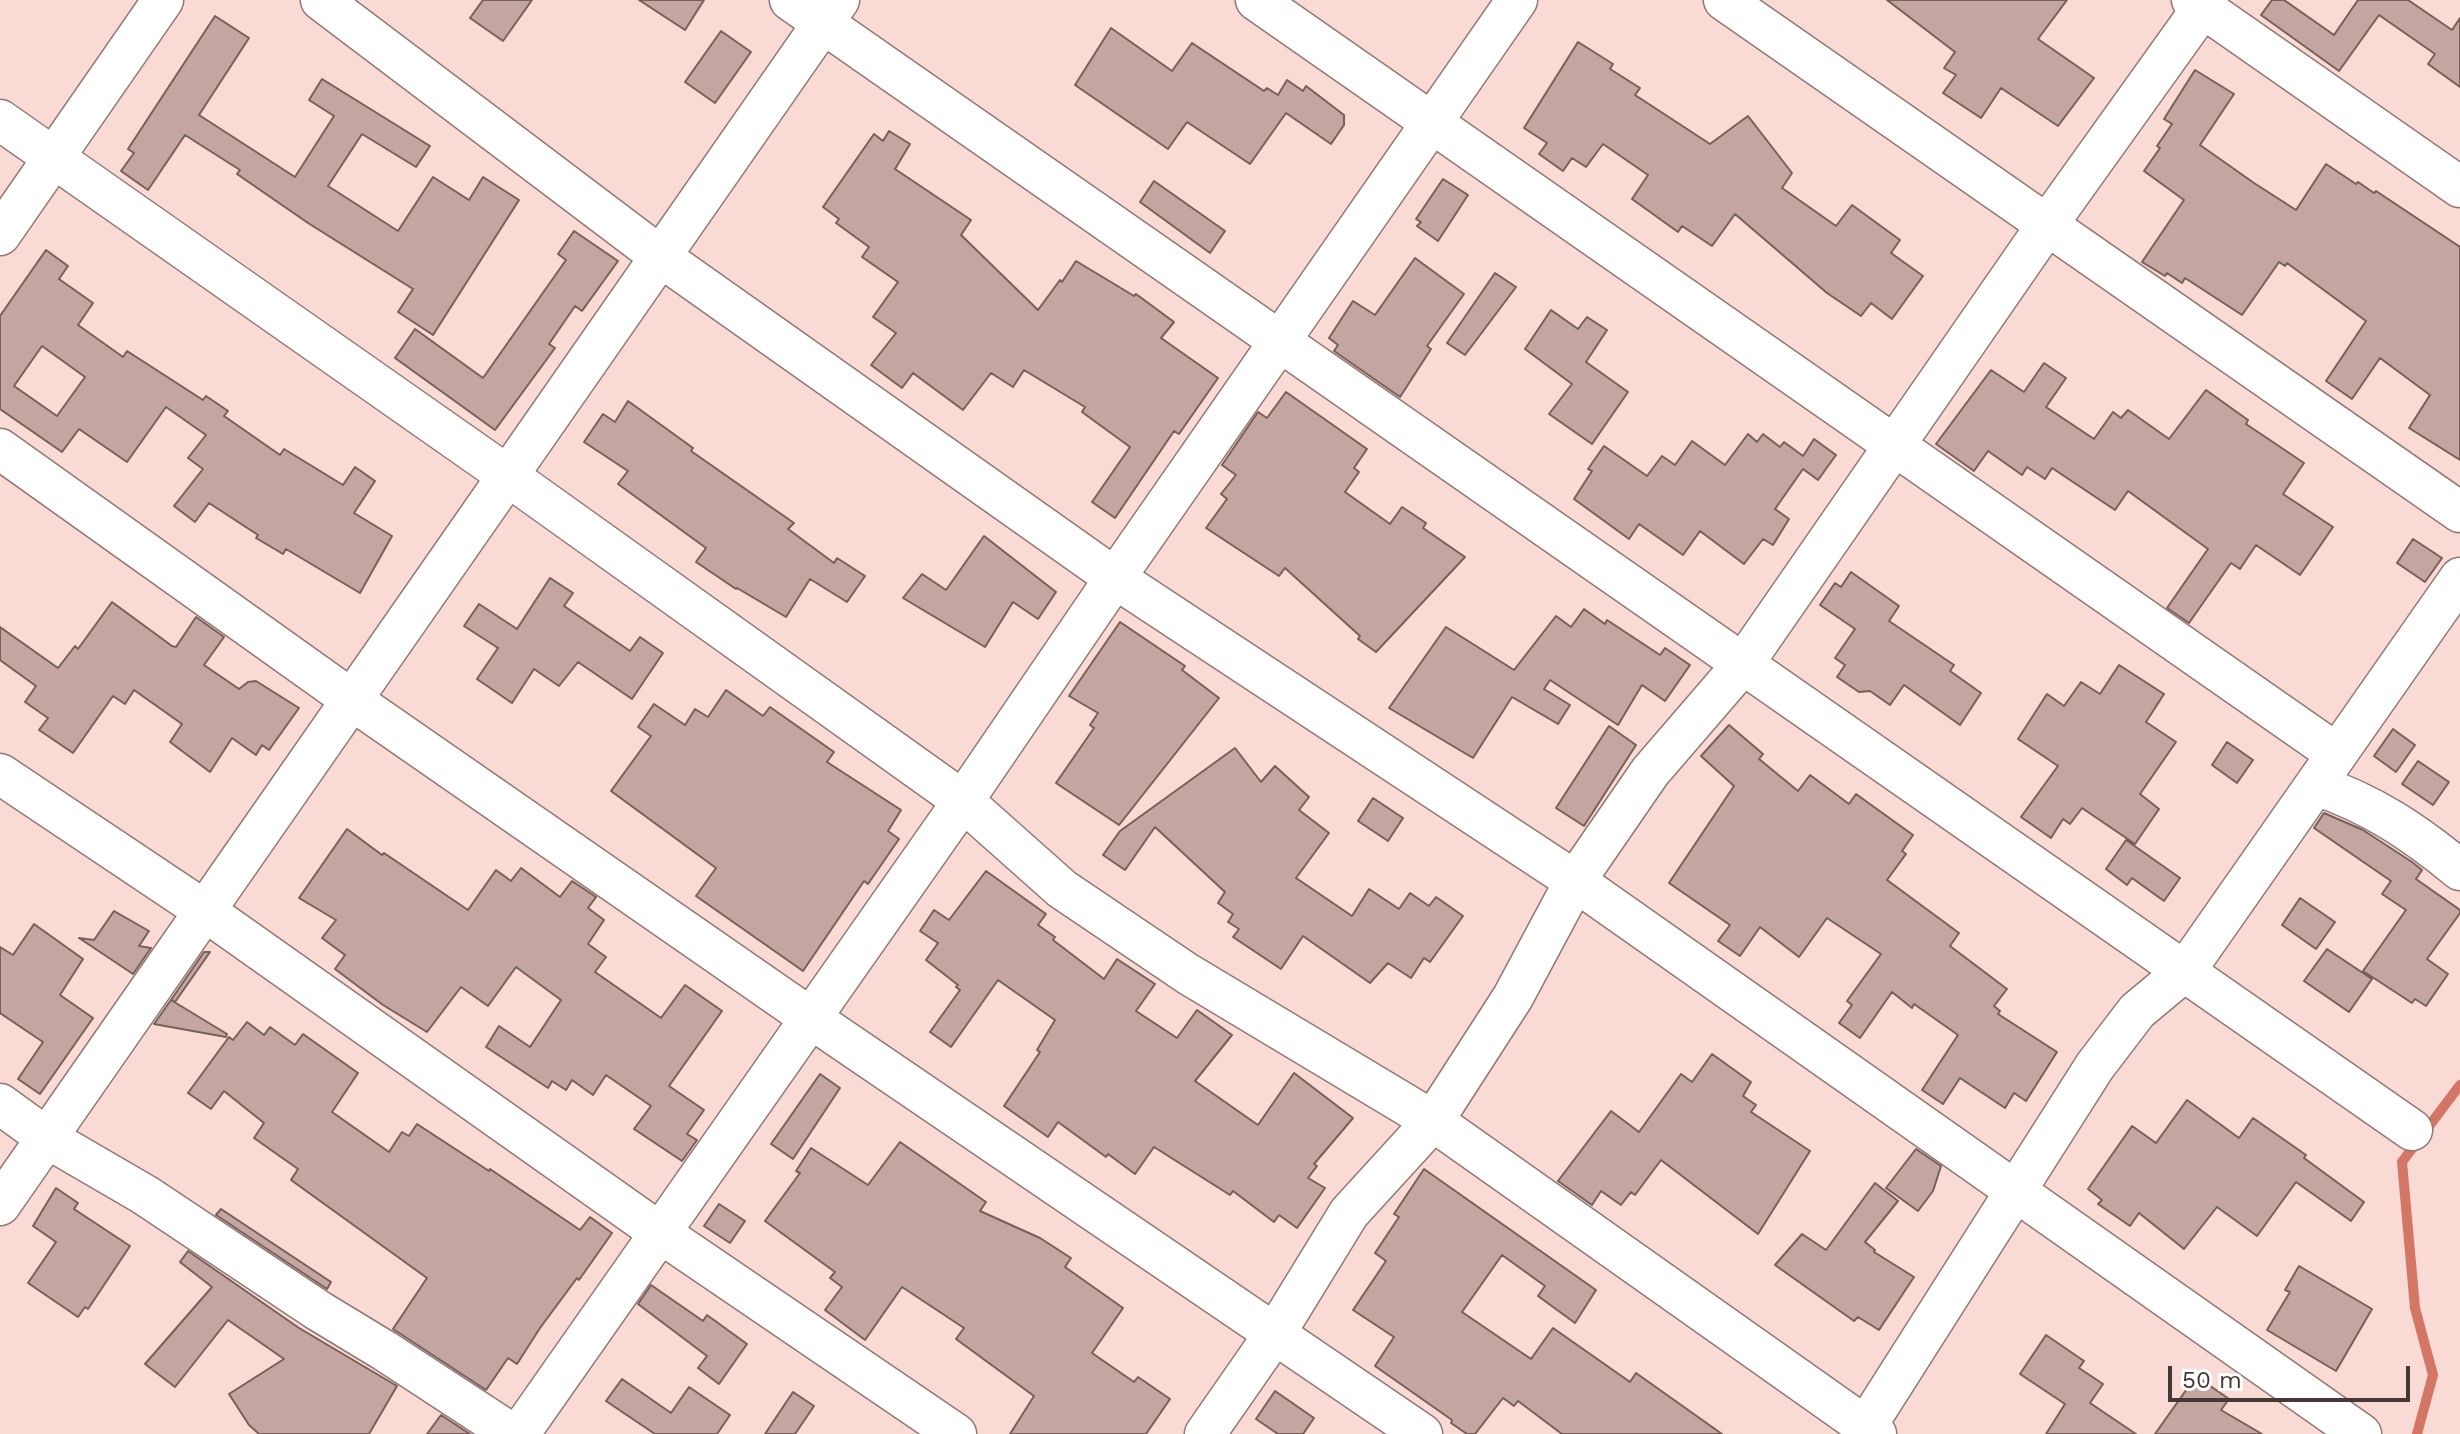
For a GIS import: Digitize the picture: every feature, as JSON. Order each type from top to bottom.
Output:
[{"type":"street","points":[[0,235],[163,0]]},
{"type":"street","points":[[321,0],[661,257],[1115,578],[1575,881],[2361,1434]]},
{"type":"street","points":[[790,0],[831,12],[1280,341],[2412,1130]]},
{"type":"street","points":[[1256,0],[1896,446],[2326,769],[2355,798],[2406,828],[2460,870]]},
{"type":"street","points":[[519,1434],[963,801],[1517,0]]},
{"type":"street","points":[[1724,0],[2460,512]]},
{"type":"street","points":[[1205,1434],[1276,1332],[1349,1213],[1433,1121],[1513,997],[1575,881],[1650,772],[1743,664],[2201,2],[2460,187]]},
{"type":"street","points":[[0,1205],[831,12]]},
{"type":"street","points":[[0,120],[508,476],[963,801],[1062,889],[1188,974],[1433,1121],[1868,1432],[2103,1055],[2137,1011],[2185,971],[2460,578]]},
{"type":"street","points":[[0,449],[352,700],[809,1017],[1422,1434]]},
{"type":"street","points":[[0,774],[205,911],[659,1232],[956,1434]]},
{"type":"street","points":[[0,1104],[47,1138],[145,1195],[512,1434]]},
{"type":"building","points":[[483,0],[532,0],[503,41],[470,18]]},
{"type":"building","points":[[639,0],[704,0],[685,30]]},
{"type":"building","points":[[1887,0],[2067,0],[2038,39],[2094,78],[2058,126],[2001,88],[1981,118],[1943,93],[1956,75],[1944,68],[1955,52]]},
{"type":"building","points":[[2272,0],[2284,0],[2334,35],[2358,0],[2408,0],[2452,30],[2460,18],[2460,87],[2428,64],[2435,54],[2379,15],[2339,71],[2261,15]]},
{"type":"building","points":[[215,16],[249,38],[199,115],[295,177],[334,116],[309,100],[322,79],[430,146],[416,167],[362,134],[328,186],[398,231],[433,177],[469,200],[483,177],[519,200],[433,335],[398,312],[413,289],[308,223],[237,174],[240,170],[185,135],[148,190],[121,171],[134,153],[128,149]]},
{"type":"building","points":[[1111,28],[1172,71],[1192,43],[1264,91],[1267,88],[1278,95],[1287,80],[1303,91],[1306,86],[1344,115],[1344,125],[1331,144],[1286,113],[1250,164],[1187,122],[1168,149],[1075,85]]},
{"type":"building","points":[[721,31],[751,52],[715,103],[685,82]]},
{"type":"building","points":[[1578,42],[1613,64],[1610,69],[1640,88],[1635,95],[1710,144],[1748,116],[1792,173],[1782,188],[1836,226],[1852,205],[1900,240],[1891,253],[1923,276],[1892,319],[1871,303],[1861,316],[1827,293],[1735,214],[1712,246],[1682,226],[1678,232],[1632,199],[1648,175],[1603,144],[1586,167],[1572,158],[1563,171],[1539,154],[1547,143],[1524,128]]},
{"type":"building","points":[[2195,70],[2234,94],[2200,145],[2254,183],[2296,210],[2326,164],[2356,184],[2358,182],[2374,193],[2376,191],[2460,247],[2460,460],[2409,428],[2430,395],[2380,358],[2352,399],[2326,381],[2366,321],[2287,263],[2285,266],[2279,262],[2242,315],[2185,278],[2182,283],[2142,262],[2184,200],[2144,171],[2172,124],[2164,119]]},
{"type":"building","points":[[889,131],[910,144],[895,169],[971,220],[961,235],[1038,310],[1076,261],[1134,296],[1136,294],[1174,322],[1161,338],[1218,378],[1179,434],[1174,431],[1115,518],[1092,502],[1130,447],[1082,412],[1085,407],[1024,370],[1013,387],[991,373],[963,410],[913,373],[902,388],[871,365],[896,333],[873,317],[898,282],[862,257],[869,247],[836,223],[839,219],[823,207],[874,134],[883,141]]},
{"type":"building","points":[[1443,179],[1468,195],[1438,241],[1417,226],[1421,222],[1416,219]]},
{"type":"building","points":[[1154,181],[1225,231],[1210,253],[1140,202]]},
{"type":"building","points":[[574,231],[618,261],[582,311],[575,306],[549,344],[555,348],[495,430],[395,358],[415,329],[483,378],[566,260],[558,254]]},
{"type":"building","points":[[46,250],[68,266],[59,279],[93,303],[78,325],[123,357],[127,351],[203,400],[206,396],[228,411],[224,416],[280,455],[284,449],[343,485],[355,467],[375,481],[354,513],[392,536],[360,593],[286,549],[283,554],[256,538],[258,535],[209,503],[195,522],[174,506],[203,469],[188,458],[206,435],[166,407],[127,462],[79,429],[62,452],[0,409],[0,316]],"holes":[[[42,346],[85,377],[57,416],[14,386]]]},
{"type":"building","points":[[1415,258],[1464,294],[1427,346],[1431,349],[1400,397],[1334,351],[1338,345],[1329,338],[1353,301],[1375,315]]},
{"type":"building","points":[[1495,273],[1516,287],[1465,355],[1447,343]]},
{"type":"building","points":[[1551,310],[1578,329],[1587,317],[1607,330],[1586,362],[1628,392],[1592,444],[1549,414],[1572,384],[1525,349]]},
{"type":"building","points":[[2044,363],[2066,378],[2046,407],[2094,439],[2113,412],[2121,418],[2128,410],[2169,439],[2206,390],[2248,420],[2246,424],[2304,463],[2283,494],[2333,527],[2300,575],[2256,545],[2240,569],[2231,563],[2189,623],[2167,608],[2208,549],[2128,491],[2115,510],[2052,468],[2045,479],[2027,467],[2022,475],[1988,451],[1974,471],[1936,444],[1991,370],[2024,392]]},
{"type":"building","points":[[1286,392],[1367,449],[1354,468],[1359,472],[1345,492],[1390,524],[1402,507],[1426,523],[1423,528],[1465,557],[1376,652],[1358,639],[1360,636],[1285,568],[1279,576],[1206,528],[1227,499],[1221,494],[1236,475],[1222,465],[1258,412],[1267,418]]},
{"type":"building","points":[[628,401],[693,448],[691,451],[794,523],[788,529],[834,563],[837,558],[865,576],[847,602],[810,579],[786,617],[696,562],[706,548],[618,484],[628,471],[584,442],[603,414],[615,422]]},
{"type":"building","points":[[1748,434],[1757,442],[1763,434],[1780,447],[1784,442],[1803,456],[1814,439],[1836,455],[1818,480],[1803,469],[1775,509],[1789,519],[1773,545],[1763,539],[1744,564],[1700,531],[1683,555],[1639,524],[1629,539],[1574,499],[1592,471],[1588,469],[1604,446],[1647,476],[1662,456],[1675,465],[1692,441],[1725,465]]},
{"type":"building","points":[[984,536],[1056,592],[1038,619],[1013,602],[985,647],[903,598],[922,574],[946,590]]},
{"type":"building","points":[[2413,539],[2442,558],[2425,582],[2397,563]]},
{"type":"building","points":[[1851,572],[1899,606],[1889,621],[1954,665],[1950,671],[1981,693],[1960,725],[1904,685],[1890,705],[1870,691],[1859,692],[1837,677],[1845,665],[1835,658],[1855,629],[1820,605],[1835,583],[1841,587]]},
{"type":"building","points":[[550,578],[573,593],[564,606],[630,651],[640,637],[663,653],[632,699],[578,662],[559,686],[534,669],[512,703],[477,679],[498,648],[464,626],[479,604],[517,629]]},
{"type":"building","points":[[112,602],[172,646],[176,647],[196,617],[224,637],[204,665],[239,689],[248,682],[256,681],[299,708],[269,750],[262,745],[256,755],[232,738],[210,772],[170,742],[182,724],[134,690],[125,704],[113,696],[73,753],[39,730],[48,718],[25,702],[36,686],[0,660],[0,627],[58,668],[75,646],[78,649]]},
{"type":"building","points":[[1584,609],[1605,624],[1607,620],[1660,655],[1665,648],[1690,665],[1665,701],[1642,685],[1618,725],[1550,680],[1544,689],[1570,705],[1558,724],[1512,697],[1473,758],[1389,708],[1446,627],[1514,670],[1556,616],[1571,627]]},
{"type":"building","points":[[1120,622],[1185,666],[1182,670],[1219,698],[1119,825],[1056,783],[1094,728],[1090,725],[1098,713],[1069,696]]},
{"type":"building","points":[[2119,665],[2164,694],[2146,722],[2176,742],[2140,794],[2159,809],[2135,844],[2082,808],[2070,824],[2063,819],[2051,838],[2021,817],[2058,766],[2018,739],[2047,694],[2064,706],[2081,682],[2100,694]]},
{"type":"building","points":[[726,690],[763,716],[770,707],[834,752],[827,762],[901,810],[888,831],[899,839],[868,884],[864,881],[803,971],[696,896],[716,868],[611,791],[651,736],[638,727],[654,704],[685,725],[695,709],[708,717]]},
{"type":"building","points":[[1729,725],[1763,754],[1759,759],[1798,791],[1810,775],[1849,804],[1856,794],[1913,835],[1902,851],[1906,854],[1887,880],[1959,933],[1950,946],[2007,989],[1994,1006],[2000,1011],[1998,1014],[2057,1052],[2026,1101],[2014,1093],[2005,1108],[1960,1078],[1943,1104],[1922,1090],[1958,1035],[1914,1004],[1912,1008],[1892,992],[1860,1038],[1839,1023],[1852,1005],[1847,1001],[1881,954],[1827,918],[1799,957],[1760,927],[1740,956],[1718,941],[1730,925],[1669,883],[1734,786],[1701,756]]},
{"type":"building","points":[[1609,726],[1636,745],[1584,826],[1556,808]]},
{"type":"building","points":[[2393,729],[2415,745],[2396,772],[2374,756]]},
{"type":"building","points":[[2227,742],[2253,760],[2237,783],[2212,765]]},
{"type":"building","points":[[1235,748],[1261,782],[1275,766],[1309,797],[1299,810],[1329,833],[1296,878],[1352,916],[1369,889],[1399,909],[1410,893],[1429,906],[1436,897],[1463,916],[1430,962],[1424,958],[1411,978],[1388,963],[1370,983],[1303,936],[1281,969],[1233,937],[1239,929],[1228,922],[1233,914],[1218,903],[1225,892],[1155,827],[1125,870],[1103,855],[1120,831]]},
{"type":"building","points":[[2418,761],[2449,782],[2433,805],[2402,784]]},
{"type":"building","points":[[1373,798],[1403,818],[1388,841],[1358,821]]},
{"type":"building","points":[[2324,813],[2363,830],[2412,862],[2422,870],[2416,879],[2460,910],[2427,959],[2448,974],[2426,1006],[2415,999],[2412,1003],[2363,971],[2406,910],[2382,894],[2391,881],[2314,828]]},
{"type":"building","points":[[347,829],[468,910],[496,870],[511,881],[521,868],[560,897],[572,881],[596,897],[588,908],[604,920],[588,944],[606,957],[595,972],[661,1018],[685,985],[722,1011],[669,1086],[704,1110],[687,1134],[697,1140],[682,1161],[634,1129],[651,1106],[606,1075],[593,1095],[572,1080],[566,1090],[552,1081],[548,1088],[486,1047],[499,1026],[530,1047],[561,1000],[516,967],[488,1006],[461,987],[427,1032],[383,1005],[335,969],[345,955],[322,938],[336,920],[299,898]]},
{"type":"building","points":[[2126,840],[2180,878],[2164,901],[2132,878],[2127,885],[2106,869]]},
{"type":"building","points":[[986,871],[1046,914],[1038,925],[1104,979],[1117,959],[1155,984],[1136,1011],[1177,1038],[1197,1010],[1232,1035],[1195,1081],[1258,1125],[1294,1073],[1353,1118],[1314,1164],[1317,1166],[1308,1178],[1325,1188],[1297,1228],[1279,1215],[1274,1222],[1233,1191],[1230,1195],[1154,1147],[1135,1174],[1058,1122],[1048,1137],[1004,1106],[1040,1052],[1037,1050],[1055,1020],[998,980],[951,1047],[930,1032],[960,990],[956,987],[958,985],[926,960],[938,943],[920,931],[934,910],[949,920]]},
{"type":"building","points":[[2300,898],[2335,922],[2316,949],[2282,925]]},
{"type":"building","points":[[114,911],[149,931],[139,946],[151,948],[133,974],[79,938],[94,940]]},
{"type":"building","points":[[34,924],[83,959],[60,995],[93,1018],[40,1094],[18,1079],[43,1042],[0,1013],[0,947],[13,955]]},
{"type":"building","points":[[2327,949],[2372,979],[2349,1012],[2304,981]]},
{"type":"building","points":[[204,952],[210,952],[175,1002],[171,1000]]},
{"type":"building","points":[[171,1000],[227,1034],[226,1037],[154,1024]]},
{"type":"building","points":[[247,1022],[264,1035],[270,1027],[295,1045],[303,1034],[358,1073],[332,1112],[389,1152],[402,1132],[409,1136],[417,1124],[580,1230],[590,1217],[612,1233],[540,1328],[517,1364],[508,1358],[486,1390],[393,1329],[427,1278],[291,1180],[298,1169],[254,1138],[264,1123],[224,1091],[211,1109],[188,1093],[229,1037],[233,1040]]},
{"type":"building","points":[[1712,1054],[1751,1082],[1743,1096],[1756,1105],[1751,1112],[1810,1151],[1758,1234],[1661,1160],[1635,1195],[1631,1192],[1621,1205],[1601,1191],[1592,1205],[1558,1181],[1611,1111],[1639,1132],[1681,1074],[1692,1082]]},
{"type":"building","points":[[820,1074],[840,1088],[793,1159],[771,1144]]},
{"type":"building","points":[[2187,1100],[2239,1138],[2253,1118],[2306,1155],[2304,1158],[2364,1202],[2351,1221],[2296,1182],[2257,1236],[2217,1207],[2184,1249],[2139,1213],[2130,1226],[2098,1204],[2102,1200],[2088,1189],[2132,1126],[2156,1143]]},
{"type":"building","points":[[900,1142],[986,1202],[980,1211],[1040,1238],[1071,1258],[1065,1267],[1123,1308],[1092,1353],[1134,1382],[1138,1377],[1170,1399],[1146,1434],[1010,1434],[1034,1396],[956,1339],[964,1328],[902,1287],[865,1340],[825,1310],[842,1287],[830,1278],[835,1272],[765,1221],[800,1173],[796,1171],[811,1148],[868,1185]]},
{"type":"building","points":[[1916,1149],[1941,1166],[1933,1191],[1918,1211],[1886,1188]]},
{"type":"building","points":[[1424,1169],[1596,1290],[1575,1323],[1538,1296],[1545,1286],[1502,1255],[1462,1312],[1531,1359],[1553,1328],[1630,1382],[1636,1373],[1722,1434],[1562,1434],[1518,1401],[1514,1406],[1503,1398],[1475,1434],[1467,1434],[1375,1366],[1394,1337],[1353,1310],[1386,1261],[1375,1253],[1399,1217],[1394,1214]]},
{"type":"building","points":[[1875,1183],[1898,1201],[1865,1242],[1874,1252],[1914,1277],[1879,1330],[1858,1317],[1854,1321],[1775,1265],[1802,1234],[1826,1250]]},
{"type":"building","points":[[56,1188],[78,1203],[74,1209],[130,1246],[88,1309],[85,1307],[78,1317],[28,1283],[56,1242],[33,1226]]},
{"type":"building","points":[[719,1204],[745,1221],[730,1243],[704,1226]]},
{"type":"building","points":[[221,1209],[331,1282],[327,1289],[216,1215]]},
{"type":"building","points":[[188,1251],[299,1328],[397,1386],[369,1434],[259,1434],[249,1425],[229,1394],[284,1359],[228,1320],[175,1387],[145,1364],[212,1287],[180,1262]]},
{"type":"building","points":[[2299,1266],[2372,1309],[2336,1371],[2267,1330],[2290,1292],[2285,1290]]},
{"type":"building","points":[[651,1285],[703,1321],[707,1315],[747,1344],[719,1384],[698,1368],[707,1356],[638,1304]]},
{"type":"building","points":[[2046,1335],[2084,1361],[2079,1368],[2103,1384],[2090,1403],[2136,1434],[2046,1434],[2065,1404],[2020,1374]]},
{"type":"building","points":[[2196,1376],[2229,1399],[2221,1410],[2262,1434],[2155,1434]]},
{"type":"building","points":[[622,1379],[671,1413],[689,1387],[730,1415],[717,1434],[655,1434],[606,1401]]},
{"type":"building","points":[[1275,1391],[1314,1418],[1303,1434],[1278,1434],[1256,1419]]},
{"type":"building","points":[[793,1392],[814,1406],[795,1434],[765,1434]]},
{"type":"building","points":[[441,1415],[470,1434],[427,1434]]},
{"type":"waterway","points":[[2417,1434],[2433,1375],[2415,1308],[2402,1162],[2460,1085]]}]
